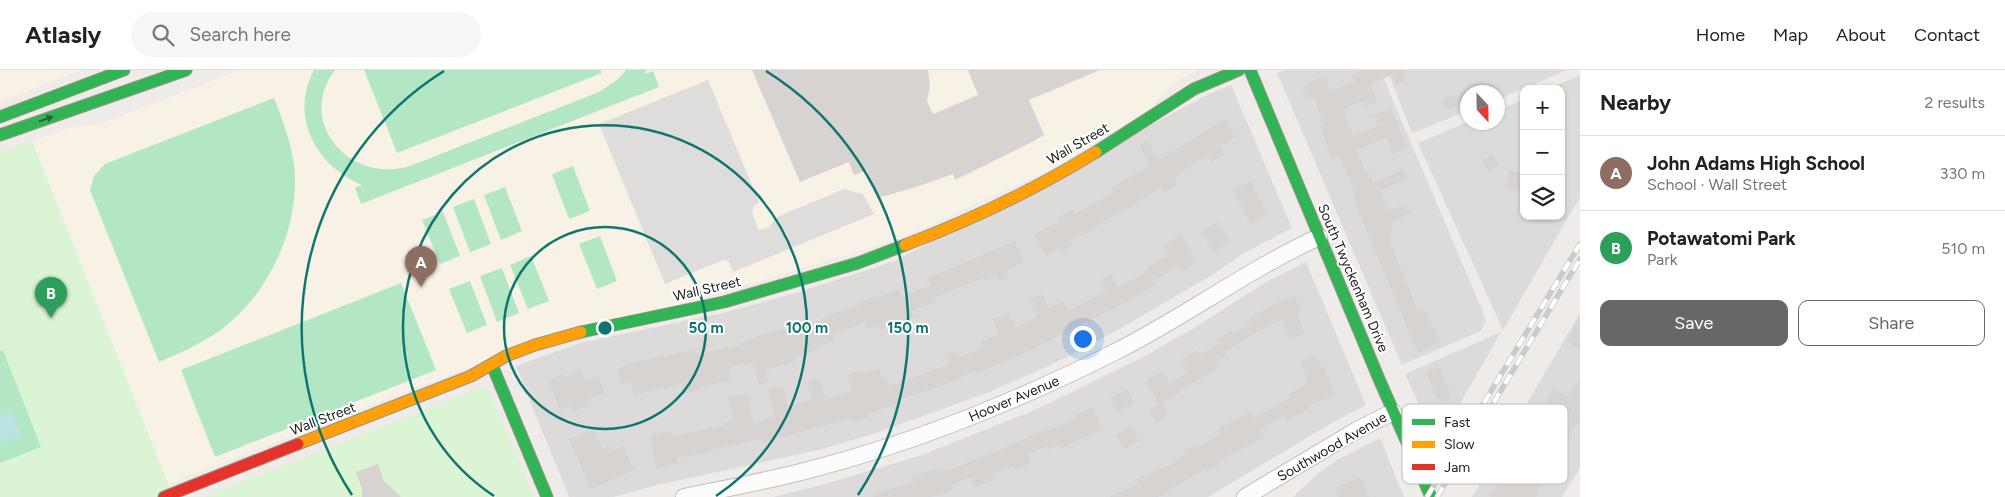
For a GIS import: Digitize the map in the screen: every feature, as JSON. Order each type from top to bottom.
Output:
[{"type":"street","points":[[0,117],[124,70]]},
{"type":"street","points":[[0,135],[186,70]]},
{"type":"street","name":"Wall Street","points":[[164,497],[471,376],[506,356],[535,345],[592,329],[724,302],[831,271],[910,243],[1003,202],[1065,171],[1194,89],[1239,70]]},
{"type":"street","name":"South Twyckenham Drive","points":[[1250,70],[1402,432]]},
{"type":"street","name":"Hoover Avenue","points":[[684,497],[825,466],[925,435],[992,409],[1034,391],[1117,350],[1186,312],[1254,270],[1319,237]]},
{"type":"street","points":[[492,365],[547,497]]},
{"type":"street","name":"Southwood Avenue","points":[[1245,497],[1357,430],[1393,412]]},
{"type":"street","points":[[1268,497],[1281,476]]},
{"type":"street","name":"South Twyckenham Drive","points":[[1425,484],[1431,497]]},
{"type":"shaded area","points":[[0,70],[81,70],[0,102]]},
{"type":"shaded area","points":[[240,70],[1197,70],[1178,80],[1148,110],[1054,168],[900,239],[459,371],[168,484],[32,141],[72,127],[103,123]]},
{"type":"shaded area","points":[[1286,70],[1380,70],[1483,312],[1486,321],[1481,331],[1402,365],[1277,73]]},
{"type":"shaded area","points":[[1387,70],[1568,70],[1532,85],[1520,85],[1520,90],[1505,96],[1505,85],[1460,85],[1460,114],[1412,133]]},
{"type":"shaded area","points":[[1580,75],[1580,197],[1503,330],[1418,143],[1460,125],[1460,130],[1505,130],[1505,107],[1520,101],[1520,220],[1565,220],[1565,85],[1557,85]]},
{"type":"shaded area","points":[[708,80],[759,202],[754,206],[752,213],[759,230],[768,228],[777,217],[844,189],[863,194],[874,214],[733,272],[729,262],[723,260],[665,284],[599,124]]},
{"type":"shaded area","points":[[1231,85],[1292,228],[1242,254],[1214,274],[1116,331],[1053,364],[984,394],[873,434],[819,450],[657,485],[613,497],[569,497],[516,366],[580,343],[723,313],[799,292],[895,261],[1207,95]]},
{"type":"shaded area","points":[[1306,262],[1366,405],[1335,421],[1208,497],[773,497],[822,485],[922,455],[1035,410],[1141,358],[1194,328],[1266,282]]},
{"type":"shaded area","points":[[1580,313],[1580,468],[1562,497],[1472,497],[1480,484],[1568,484],[1568,404],[1527,404]]},
{"type":"shaded area","points":[[1501,332],[1460,404],[1419,404],[1405,374]]},
{"type":"shaded area","points":[[1380,438],[1404,497],[1293,497],[1316,475],[1337,460]]},
{"type":"green space","points":[[314,70],[335,70],[324,90],[321,110],[325,128],[335,145],[349,158],[367,166],[388,169],[410,166],[599,92],[617,80],[626,70],[646,70],[645,74],[653,71],[659,87],[361,204],[355,188],[362,185],[346,177],[332,166],[320,153],[311,138],[306,122],[304,105],[307,88]]},
{"type":"green space","points":[[364,70],[600,70],[602,73],[397,153]]},
{"type":"green space","points":[[274,98],[288,136],[295,175],[294,198],[284,243],[262,286],[232,321],[200,343],[159,362],[90,190],[94,176],[105,164]]},
{"type":"green space","points":[[32,141],[173,497],[0,497],[0,152]]},
{"type":"green space","points":[[573,166],[590,211],[569,219],[552,174]]},
{"type":"green space","points":[[505,187],[522,231],[501,240],[484,195]]},
{"type":"green space","points":[[474,199],[491,244],[470,252],[453,207]]},
{"type":"green space","points":[[443,212],[460,256],[440,264],[422,220]]},
{"type":"green space","points":[[600,236],[617,281],[597,289],[579,244]]},
{"type":"green space","points":[[531,256],[549,301],[528,309],[510,265]]},
{"type":"green space","points":[[502,268],[519,313],[497,322],[480,276]]},
{"type":"green space","points":[[470,281],[487,325],[467,333],[449,289]]},
{"type":"green space","points":[[401,283],[436,370],[215,457],[181,370]]},
{"type":"green space","points":[[3,350],[41,447],[0,463],[0,351]]},
{"type":"green space","points":[[481,388],[489,391],[534,497],[204,497]]},
{"type":"water","points":[[11,412],[20,436],[0,443],[0,416]]},
{"type":"building","points":[[752,70],[928,70],[930,87],[927,101],[933,114],[978,95],[968,70],[1100,70],[1029,100],[1044,135],[1032,142],[955,180],[953,174],[878,198],[867,170],[854,175],[849,162],[800,182]]},
{"type":"building","points":[[1363,70],[1402,70],[1406,81],[1395,84],[1392,75],[1370,84],[1377,101],[1364,107],[1362,101],[1343,109],[1353,136],[1378,126],[1374,115],[1391,109],[1407,148],[1393,154],[1387,138],[1356,150],[1373,183],[1403,170],[1407,179],[1379,191],[1388,211],[1405,204],[1410,214],[1390,222],[1393,229],[1389,231],[1391,237],[1388,238],[1418,311],[1424,308],[1440,341],[1418,353],[1355,203],[1354,197],[1356,196],[1339,156],[1332,159],[1320,126],[1324,124],[1314,99],[1311,97],[1307,99],[1302,88],[1307,86],[1306,84],[1324,76],[1331,91],[1354,81],[1352,75]]},
{"type":"building","points":[[1460,93],[1460,105],[1445,109],[1442,99]]},
{"type":"building","points":[[1225,119],[1235,137],[1220,146],[1225,154],[1212,162],[1208,155],[1174,177],[1178,184],[1164,193],[1161,187],[1096,226],[1097,228],[1070,241],[1073,246],[1061,252],[1059,249],[1045,256],[1034,234],[1059,222],[1057,218],[1073,209],[1075,214],[1113,193],[1111,188],[1151,165],[1139,145],[1147,140],[1159,160]]},
{"type":"building","points":[[1492,154],[1499,164],[1489,172],[1482,162]]},
{"type":"building","points":[[1510,170],[1520,173],[1520,192],[1505,187]]},
{"type":"building","points":[[1251,181],[1266,215],[1250,223],[1233,190]]},
{"type":"building","points":[[1217,222],[1230,242],[1214,252],[1201,232]]},
{"type":"building","points":[[1181,235],[1195,260],[1190,262],[1191,265],[1182,271],[1180,268],[1178,270],[1176,268],[1154,280],[1156,284],[1126,302],[1020,355],[977,373],[976,371],[936,388],[901,399],[902,402],[867,414],[868,418],[854,422],[853,418],[762,442],[762,439],[714,449],[714,451],[677,458],[678,463],[656,468],[650,435],[672,431],[673,436],[726,425],[725,422],[733,420],[728,397],[748,394],[753,423],[775,418],[768,390],[783,386],[788,406],[812,400],[807,382],[819,378],[826,399],[852,391],[847,375],[861,370],[862,374],[879,369],[883,379],[887,378],[889,386],[912,378],[950,364],[946,355],[956,351],[959,357],[983,348],[980,342],[999,334],[993,319],[1008,312],[1015,328],[1037,317],[1029,300],[1042,294],[1049,308],[1063,301],[1068,311],[1106,291],[1100,280],[1111,275],[1118,288],[1148,271],[1147,268],[1169,255],[1164,245]]},
{"type":"building","points":[[1015,241],[1024,262],[1006,270],[1009,277],[999,281],[996,275],[985,281],[983,278],[933,298],[934,302],[912,311],[914,317],[880,330],[878,325],[867,329],[865,323],[833,333],[835,341],[818,346],[819,349],[794,357],[796,361],[766,370],[769,382],[759,385],[752,362],[728,368],[731,380],[699,387],[700,390],[684,394],[682,384],[634,395],[631,383],[621,385],[618,368],[630,365],[630,363],[694,350],[695,355],[742,345],[741,342],[757,338],[756,336],[784,329],[785,331],[826,318],[826,316],[858,306],[857,303],[873,297],[874,299],[899,289],[902,296],[931,285],[928,278]]},
{"type":"building","points":[[1295,296],[1302,312],[1297,314],[1305,334],[1290,339],[1282,319],[1253,334],[1225,352],[1227,355],[1215,362],[1219,368],[1179,391],[1180,393],[1162,404],[1168,415],[1156,422],[1149,410],[1159,404],[1146,381],[1163,371],[1170,383],[1188,372],[1181,360],[1197,350],[1200,355],[1219,343],[1217,340],[1231,331],[1233,334],[1251,323],[1249,319],[1278,302]]},
{"type":"building","points":[[1580,318],[1580,350],[1566,341]]},
{"type":"building","points":[[1316,355],[1321,368],[1324,366],[1335,396],[1309,405],[1310,408],[1288,421],[1285,415],[1260,429],[1264,437],[1219,461],[1221,464],[1207,471],[1206,468],[1158,497],[1109,497],[1138,484],[1136,479],[1174,463],[1186,454],[1184,451],[1194,445],[1196,448],[1221,434],[1218,429],[1250,412],[1254,418],[1291,397],[1289,394],[1308,383],[1300,361]]},
{"type":"building","points":[[1439,367],[1451,394],[1445,403],[1436,397],[1426,372]]},
{"type":"building","points":[[581,371],[586,381],[598,376],[605,393],[588,400],[590,405],[572,412],[570,406],[560,410],[548,380],[564,374],[565,377]]},
{"type":"building","points":[[1580,378],[1580,427],[1576,425],[1568,438],[1568,404],[1546,403],[1554,389],[1568,397]]},
{"type":"building","points":[[1127,389],[1134,403],[1117,412],[1110,398]]},
{"type":"building","points":[[1092,407],[1102,429],[1060,449],[1059,445],[1048,450],[1047,446],[1028,454],[1031,463],[1016,470],[1014,466],[992,475],[994,480],[975,487],[970,477],[951,485],[952,490],[931,497],[873,497],[873,494],[914,482],[912,476],[938,468],[938,471],[945,469],[946,471],[1046,429],[1047,431],[1076,419],[1074,416]]},
{"type":"building","points":[[1131,426],[1139,441],[1123,449],[1116,435]]},
{"type":"building","points":[[593,428],[602,449],[610,445],[613,451],[623,446],[634,470],[591,489],[569,439]]},
{"type":"building","points":[[378,464],[384,481],[401,497],[362,497],[362,489],[356,472]]},
{"type":"building","points":[[1360,477],[1369,497],[1339,497],[1335,488]]},
{"type":"building","points":[[1498,484],[1543,484],[1536,497],[1490,497]]},
{"type":"railway","points":[[1483,404],[1580,244]]},
{"type":"railway","points":[[1493,404],[1580,259]]},
{"type":"railway","points":[[1427,497],[1435,484]]},
{"type":"railway","points":[[1437,497],[1445,484]]},
{"type":"traffic: fast","points":[[0,117],[124,70]]},
{"type":"traffic: fast","points":[[0,135],[186,70]]},
{"type":"traffic: fast","points":[[1096,152],[1194,89],[1239,70]]},
{"type":"traffic: fast","points":[[1250,70],[1402,431]]},
{"type":"traffic: fast","points":[[581,332],[724,302],[858,263],[905,245]]},
{"type":"traffic: fast","points":[[492,365],[547,497]]},
{"type":"traffic: fast","points":[[1425,484],[1431,497]]},
{"type":"traffic: slow","points":[[905,245],[1003,203],[1050,179],[1096,152]]},
{"type":"traffic: slow","points":[[298,444],[471,376],[506,356],[535,345],[581,332]]},
{"type":"traffic: jam","points":[[164,497],[298,444]]},
{"type":"place","name":"John Adams High School","points":[[421,287]]},
{"type":"place","name":"Potawatomi Park","points":[[51,318]]}]
